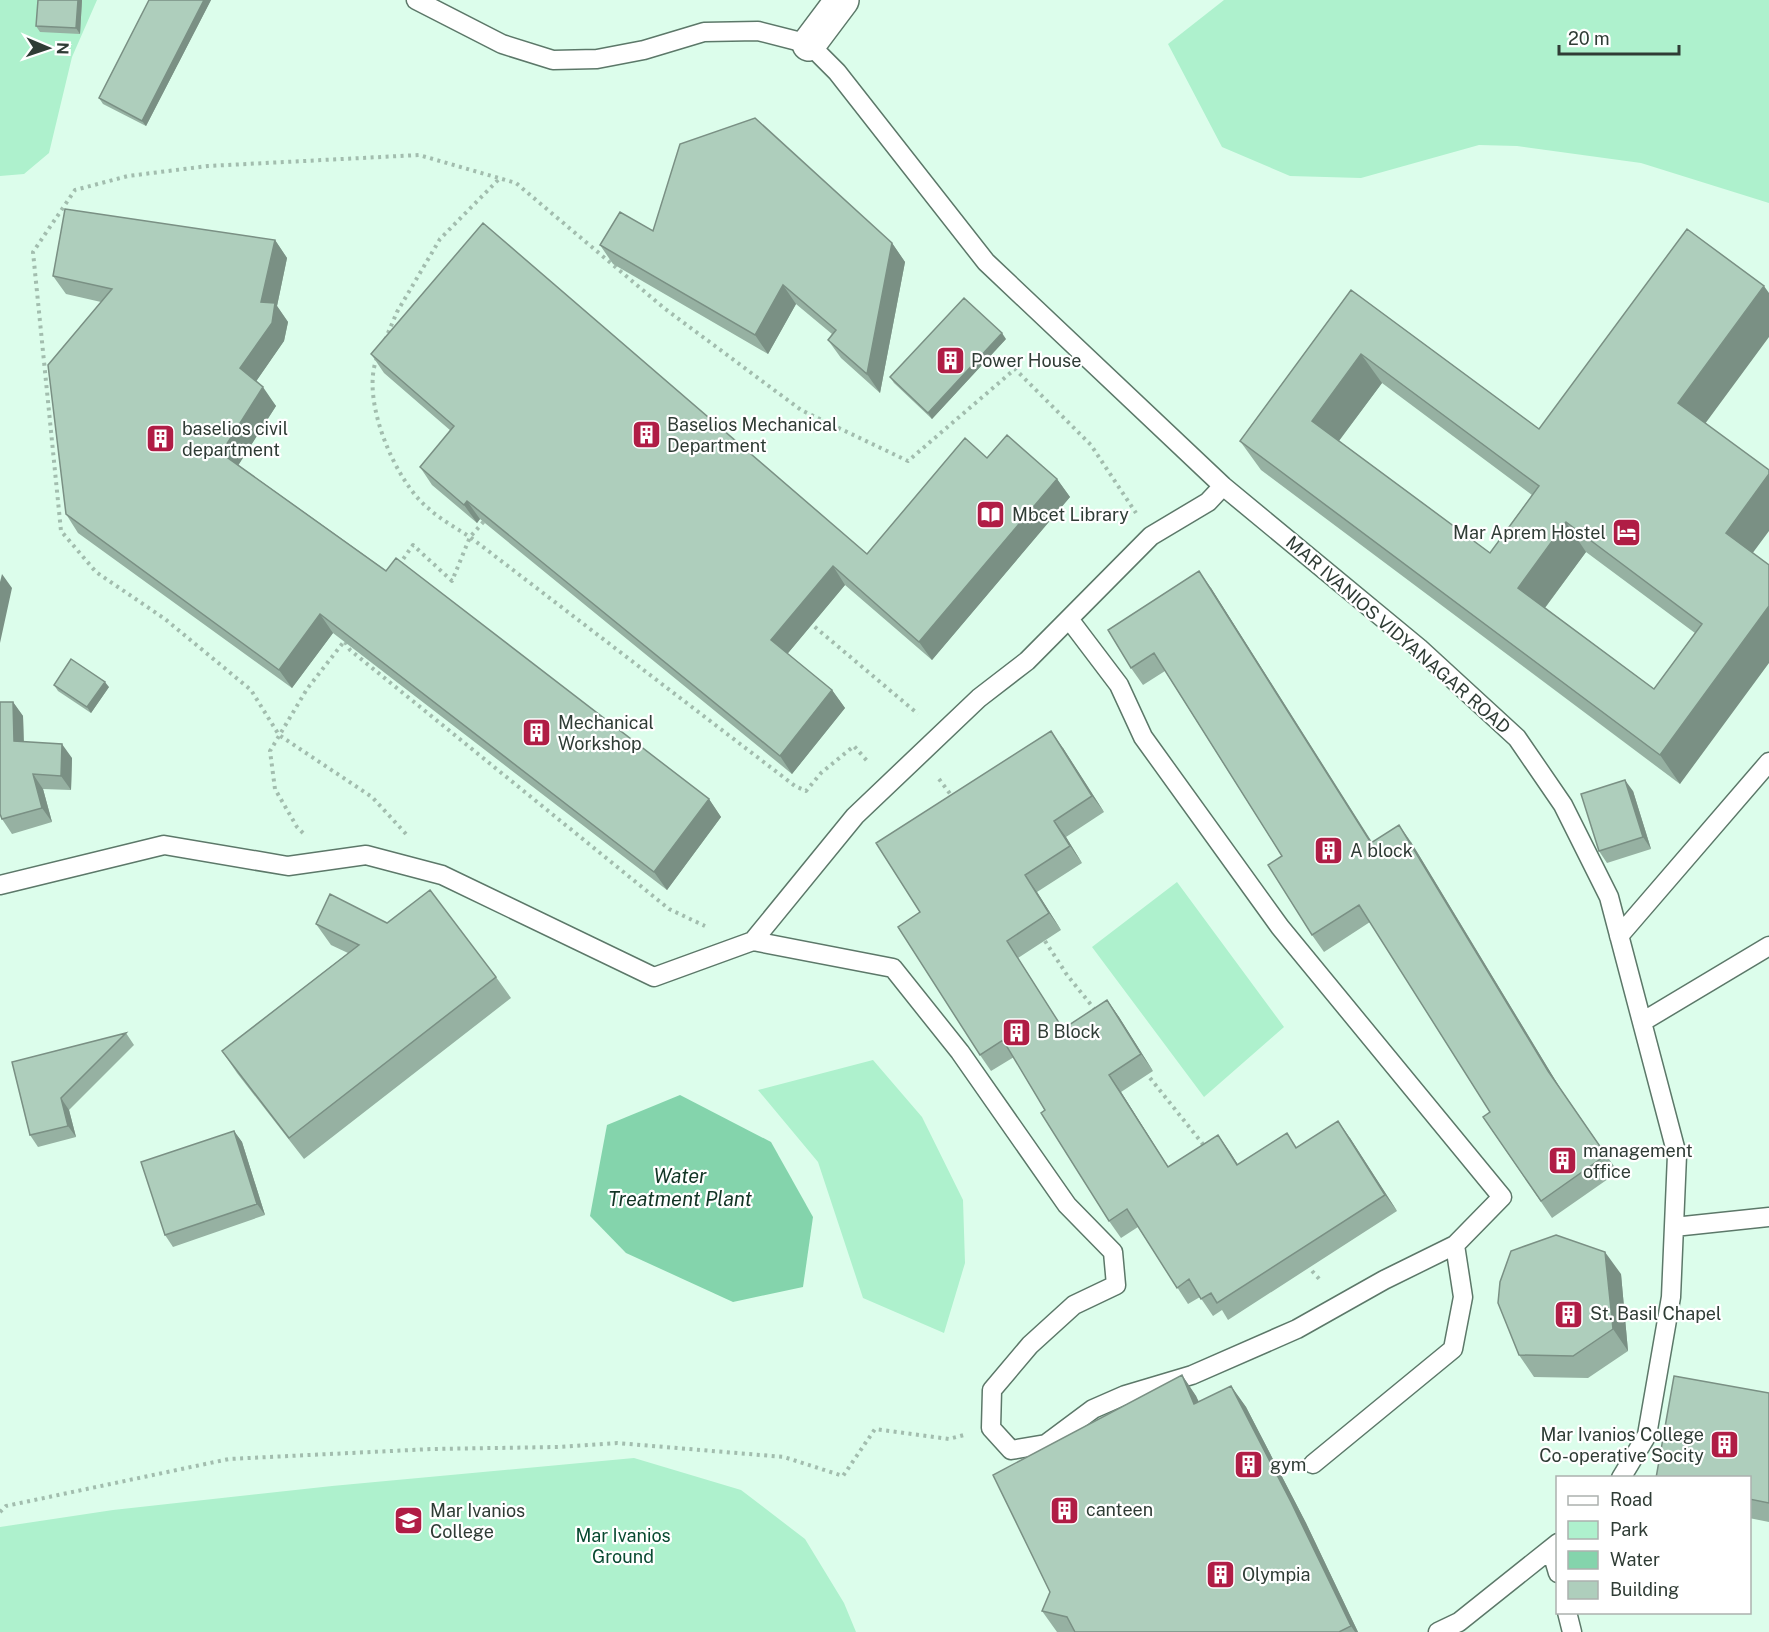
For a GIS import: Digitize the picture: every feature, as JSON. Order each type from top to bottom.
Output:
[{"type":"street","points":[[809,44],[842,0]]},
{"type":"lane","points":[[416,0],[502,44],[553,60],[597,59],[644,50],[704,32],[758,31],[809,44]]},
{"type":"lane","name":"MAR IVANIOS VIDYANAGAR ROAD","points":[[809,44],[837,72],[986,262],[1223,486],[1419,648],[1517,738],[1563,805],[1609,897],[1677,1155],[1671,1297],[1647,1435],[1622,1476]]},
{"type":"lane","points":[[0,885],[164,845],[288,866],[366,855],[442,875],[654,977],[749,942],[855,816],[978,698],[1027,661],[1151,536],[1208,502],[1223,486]]},
{"type":"lane","points":[[749,942],[893,968],[960,1052],[1067,1205],[1113,1252],[1116,1285],[1074,1305],[1030,1345],[992,1390],[991,1428],[1011,1450],[1047,1444],[1093,1409],[1125,1395],[1192,1375],[1298,1329],[1384,1280],[1455,1245],[1502,1197],[1280,927],[1143,737],[1119,685],[1069,619]]},
{"type":"lane","points":[[1619,936],[1769,762]]},
{"type":"lane","points":[[1642,1022],[1769,946]]},
{"type":"lane","points":[[1674,1227],[1769,1217]]},
{"type":"lane","points":[[1313,1464],[1453,1348],[1463,1297],[1455,1245]]},
{"type":"lane","points":[[1554,1546],[1556,1565]]},
{"type":"lane","points":[[1438,1632],[1459,1622],[1554,1546]]},
{"type":"lane","points":[[1568,1614],[1572,1632]]},
{"type":"path","points":[[442,875],[372,797],[279,735],[251,690],[165,619],[96,572],[61,531],[33,252],[75,190],[128,176],[208,166],[419,155],[516,183],[664,308],[801,410],[908,461],[1014,369],[1091,445],[1151,536]]},
{"type":"path","points":[[500,178],[440,240],[397,312],[373,368],[376,421],[394,463],[426,507],[470,537],[795,786],[806,791],[821,773],[854,746],[887,786]]},
{"type":"path","points":[[394,572],[413,545],[452,581],[470,537],[491,513]]},
{"type":"path","points":[[807,620],[942,734]]},
{"type":"path","points":[[330,860],[297,827],[275,789],[270,751],[307,689],[351,632]]},
{"type":"path","points":[[345,641],[350,650],[669,909],[749,942]]},
{"type":"path","points":[[920,754],[958,804]]},
{"type":"path","points":[[1045,942],[1067,975],[1102,1019]]},
{"type":"path","points":[[1150,1078],[1210,1152]]},
{"type":"path","points":[[0,1512],[6,1506],[229,1459],[430,1449],[558,1447],[617,1443],[784,1457],[843,1476],[875,1429],[949,1439],[991,1428]]},
{"type":"green space","points":[[0,0],[97,0],[72,57],[49,153],[24,174],[0,176]]},
{"type":"green space","points":[[1224,0],[1769,0],[1769,203],[1641,163],[1517,146],[1479,145],[1361,178],[1290,176],[1222,147],[1168,44]]},
{"type":"green space","points":[[1177,882],[1284,1027],[1204,1097],[1092,947]]},
{"type":"green space","points":[[873,1060],[922,1117],[963,1200],[965,1263],[944,1333],[863,1298],[818,1162],[758,1090]]},
{"type":"green space","name":"Mar Ivanios Ground","points":[[634,1458],[741,1490],[805,1539],[844,1603],[856,1632],[0,1632],[0,1527],[113,1510],[332,1486]]},
{"type":"water","name":"Water Treatment Plant","points":[[680,1095],[771,1142],[813,1217],[803,1287],[733,1302],[626,1253],[590,1216],[607,1125]]},
{"type":"building","points":[[38,0],[78,0],[76,28],[36,26]]},
{"type":"building","points":[[149,0],[204,0],[142,121],[99,98]]},
{"type":"building","points":[[755,118],[892,243],[867,374],[828,340],[836,330],[783,285],[755,335],[600,245],[620,212],[653,231],[680,144]]},
{"type":"building","name":"baselios civil department","points":[[65,209],[275,240],[261,302],[275,303],[272,323],[240,368],[263,387],[221,453],[386,571],[396,558],[709,799],[654,872],[320,614],[279,670],[66,514],[48,365],[112,289],[53,276]]},
{"type":"building","points":[[483,223],[867,554],[965,438],[987,458],[1007,435],[1057,479],[919,642],[833,566],[771,640],[832,690],[780,756],[467,501],[464,505],[420,467],[454,426],[371,354]]},
{"type":"building","name":"Mar Aprem Hostel","points":[[1687,229],[1764,286],[1678,403],[1769,470],[1769,474],[1726,533],[1769,565],[1769,606],[1660,755],[1240,441],[1351,290],[1539,429]],"holes":[[[1361,354],[1539,486],[1490,553],[1312,421]],[[1566,522],[1702,624],[1654,689],[1518,588]]]},
{"type":"building","name":"Power House","points":[[964,298],[1002,333],[928,413],[890,377]]},
{"type":"building","name":"A block","points":[[1199,571],[1371,843],[1399,825],[1548,1071],[1606,1155],[1541,1201],[1483,1117],[1490,1112],[1359,905],[1312,935],[1268,865],[1282,856],[1154,653],[1131,668],[1108,630]]},
{"type":"building","points":[[71,659],[105,682],[87,707],[54,685]]},
{"type":"building","points":[[0,702],[13,702],[14,741],[62,744],[61,776],[33,774],[42,808],[2,819],[0,814]]},
{"type":"building","name":"B Block","points":[[1051,731],[1092,796],[1054,821],[1070,846],[1025,875],[1049,913],[1007,941],[1063,1029],[1107,1000],[1141,1054],[1109,1075],[1168,1167],[1218,1135],[1237,1165],[1287,1133],[1296,1148],[1338,1121],[1385,1195],[1217,1303],[1211,1293],[1201,1299],[1189,1279],[1177,1288],[1127,1209],[1109,1221],[1041,1113],[1045,1110],[1003,1040],[980,1055],[898,927],[920,912],[876,843]]},
{"type":"building","points":[[1625,780],[1643,837],[1599,851],[1581,794]]},
{"type":"building","points":[[430,890],[496,977],[289,1138],[222,1051],[359,945],[316,924],[330,894],[387,923]]},
{"type":"building","points":[[126,1033],[61,1098],[68,1126],[30,1135],[12,1062]]},
{"type":"building","points":[[234,1131],[257,1204],[165,1235],[141,1162]]},
{"type":"building","name":"St. Basil Chapel","points":[[1556,1235],[1605,1252],[1613,1329],[1573,1356],[1519,1355],[1498,1303],[1500,1282],[1511,1251]]},
{"type":"building","points":[[1182,1375],[1194,1404],[1231,1386],[1351,1626],[1339,1632],[1075,1632],[1067,1617],[1042,1611],[1050,1592],[993,1475]]},
{"type":"building","name":"Mar Ivanios College Co-operative Socity","points":[[1674,1376],[1769,1393],[1769,1503],[1751,1499],[1751,1476],[1656,1476]]},
{"type":"place","name":"Power House","points":[[950,361]]},
{"type":"place","name":"Baselios Mechanical Department","points":[[646,435]]},
{"type":"place","name":"baselios civil department","points":[[161,439]]},
{"type":"place","name":"Mbcet Library","points":[[991,515]]},
{"type":"place","name":"Mar Aprem Hostel","points":[[1627,533]]},
{"type":"place","name":"Mechanical Workshop","points":[[537,733]]},
{"type":"place","name":"A block","points":[[1329,851]]},
{"type":"place","name":"B Block","points":[[1016,1032]]},
{"type":"place","name":"management office","points":[[1562,1161]]},
{"type":"place","name":"St. Basil Chapel","points":[[1569,1314]]},
{"type":"place","name":"Mar Ivanios College Co-operative Socity","points":[[1725,1445]]},
{"type":"place","name":"gym","points":[[1249,1465]]},
{"type":"place","name":"canteen","points":[[1065,1510]]},
{"type":"place","name":"Mar Ivanios College","points":[[409,1521]]},
{"type":"place","name":"Olympia","points":[[1221,1575]]}]
